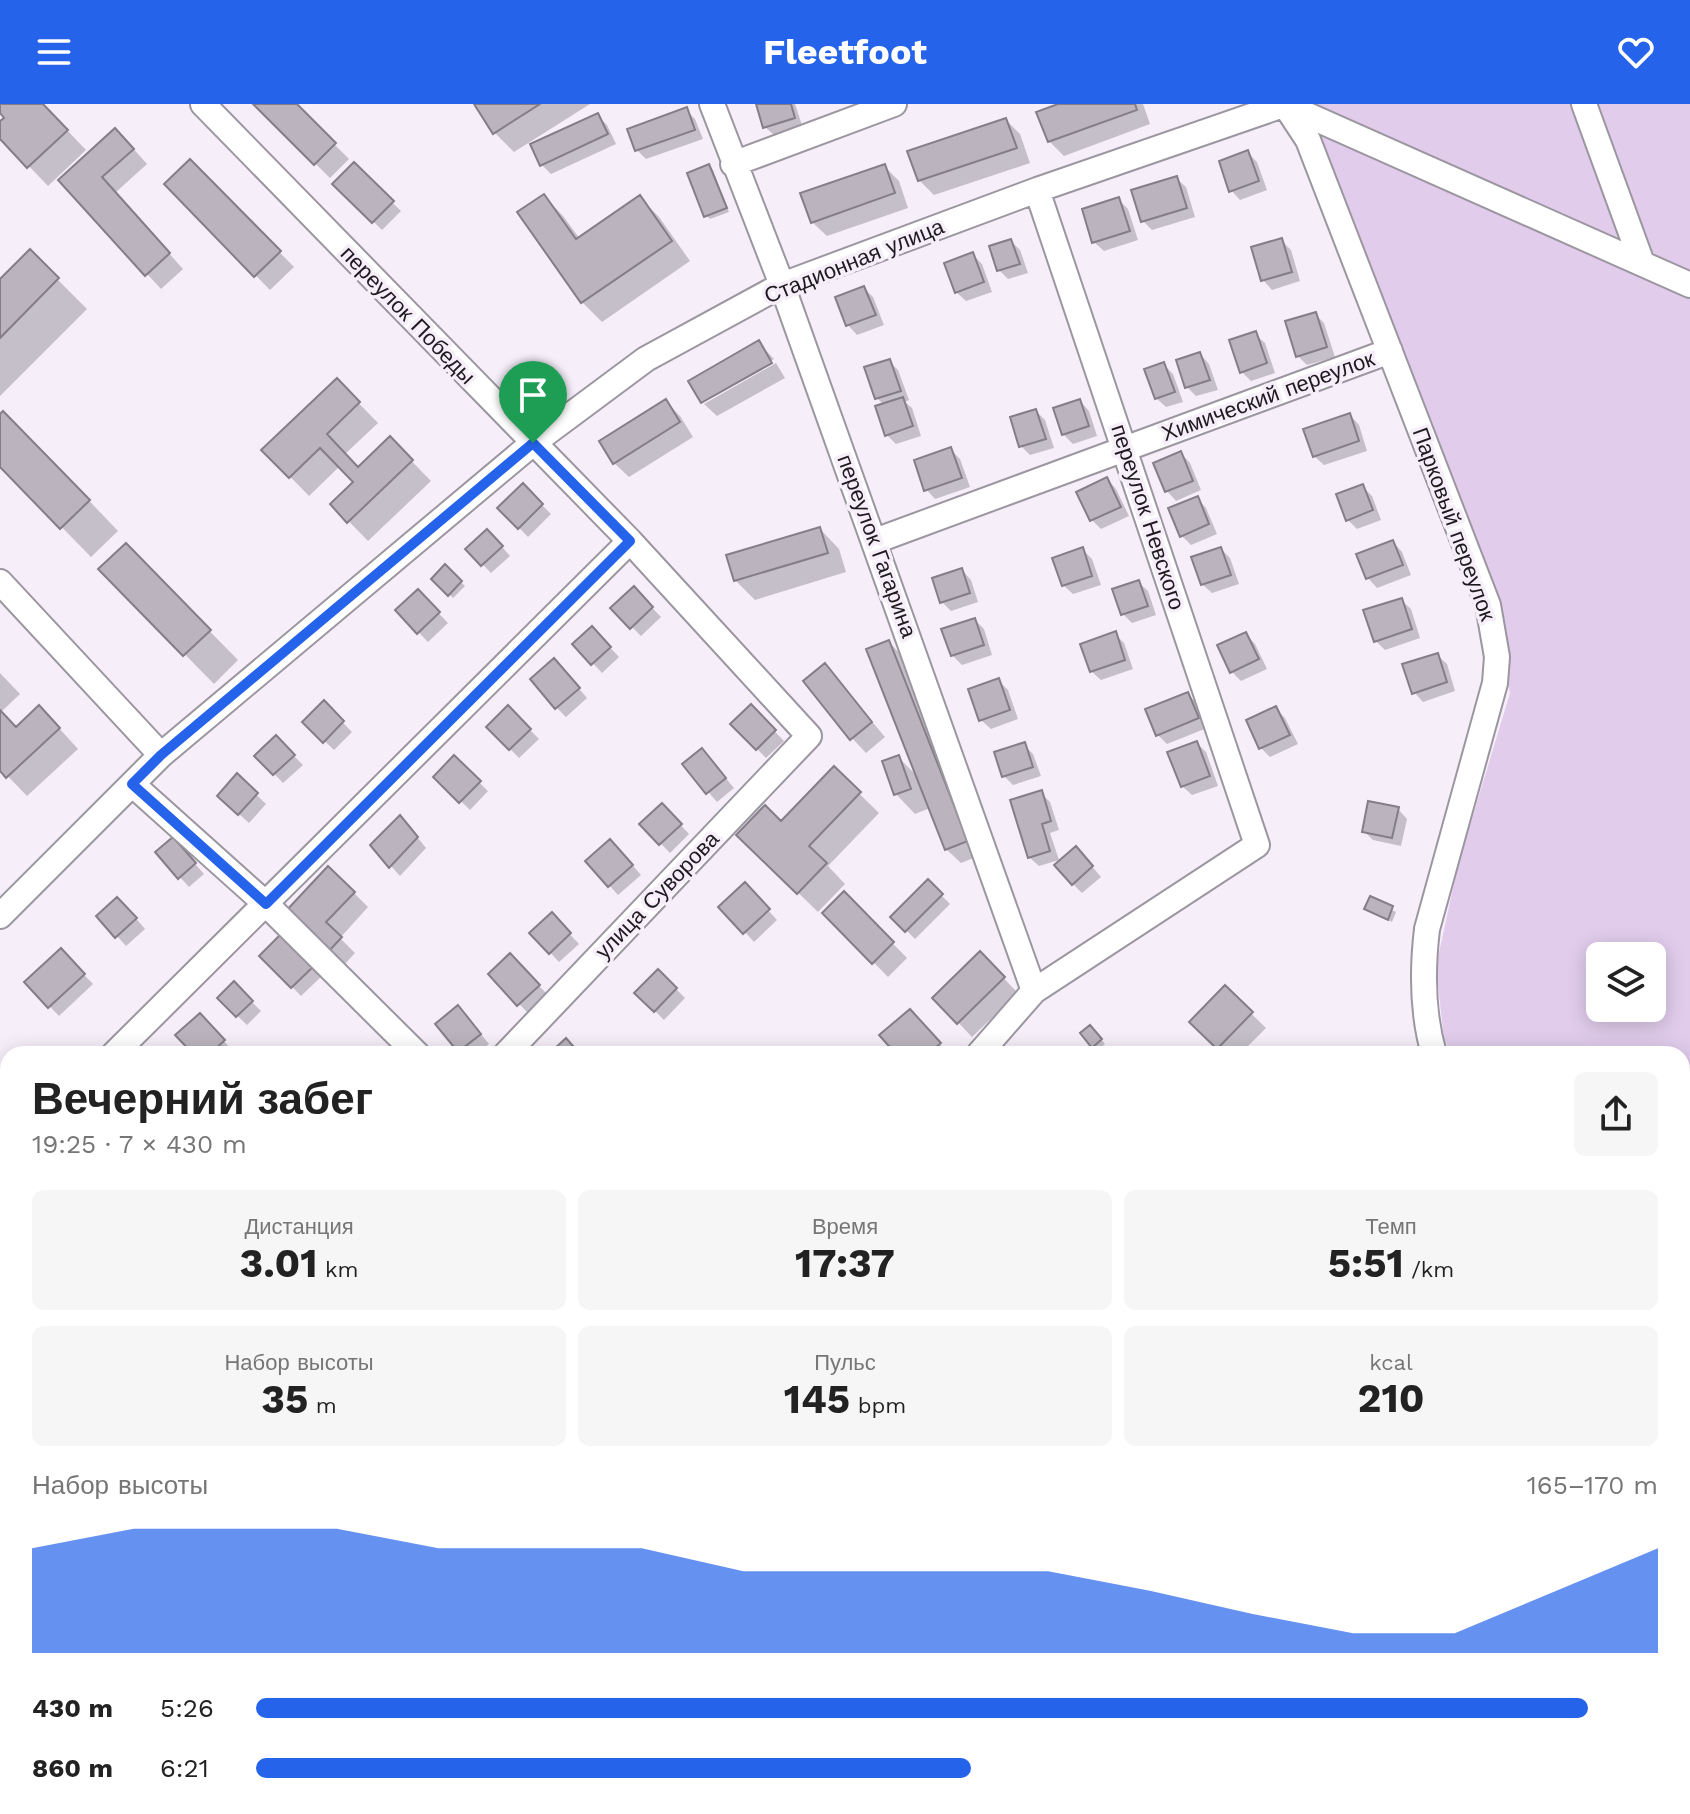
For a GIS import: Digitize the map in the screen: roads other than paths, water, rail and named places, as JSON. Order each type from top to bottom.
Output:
[{"type":"street","name":"переулок Победы","points":[[203,104],[630,541],[809,736]]},
{"type":"street","name":"переулок Гагарина","points":[[712,104],[875,541],[1034,991]]},
{"type":"street","points":[[733,164],[894,104]]},
{"type":"street","name":"Стадионная улица","points":[[0,916],[161,755],[533,443],[646,359],[782,285],[1037,190],[1286,104]]},
{"type":"street","points":[[1286,104],[1690,285]]},
{"type":"street","name":"Парковый переулок","points":[[1286,104],[1308,140],[1488,605],[1497,657],[1495,683],[1427,929],[1423,961],[1424,999],[1432,1046]]},
{"type":"street","points":[[1584,104],[1642,263]]},
{"type":"street","name":"переулок Невского","points":[[1034,991],[1257,845],[1037,190]]},
{"type":"street","name":"Химический переулок","points":[[875,541],[1390,351]]},
{"type":"street","points":[[122,1046],[630,541]]},
{"type":"street","points":[[0,582],[161,755]]},
{"type":"street","name":"улица Суворова","points":[[514,1046],[809,736]]},
{"type":"street","points":[[132,784],[266,904],[409,1046]]},
{"type":"street","points":[[986,1046],[1034,991]]}]
